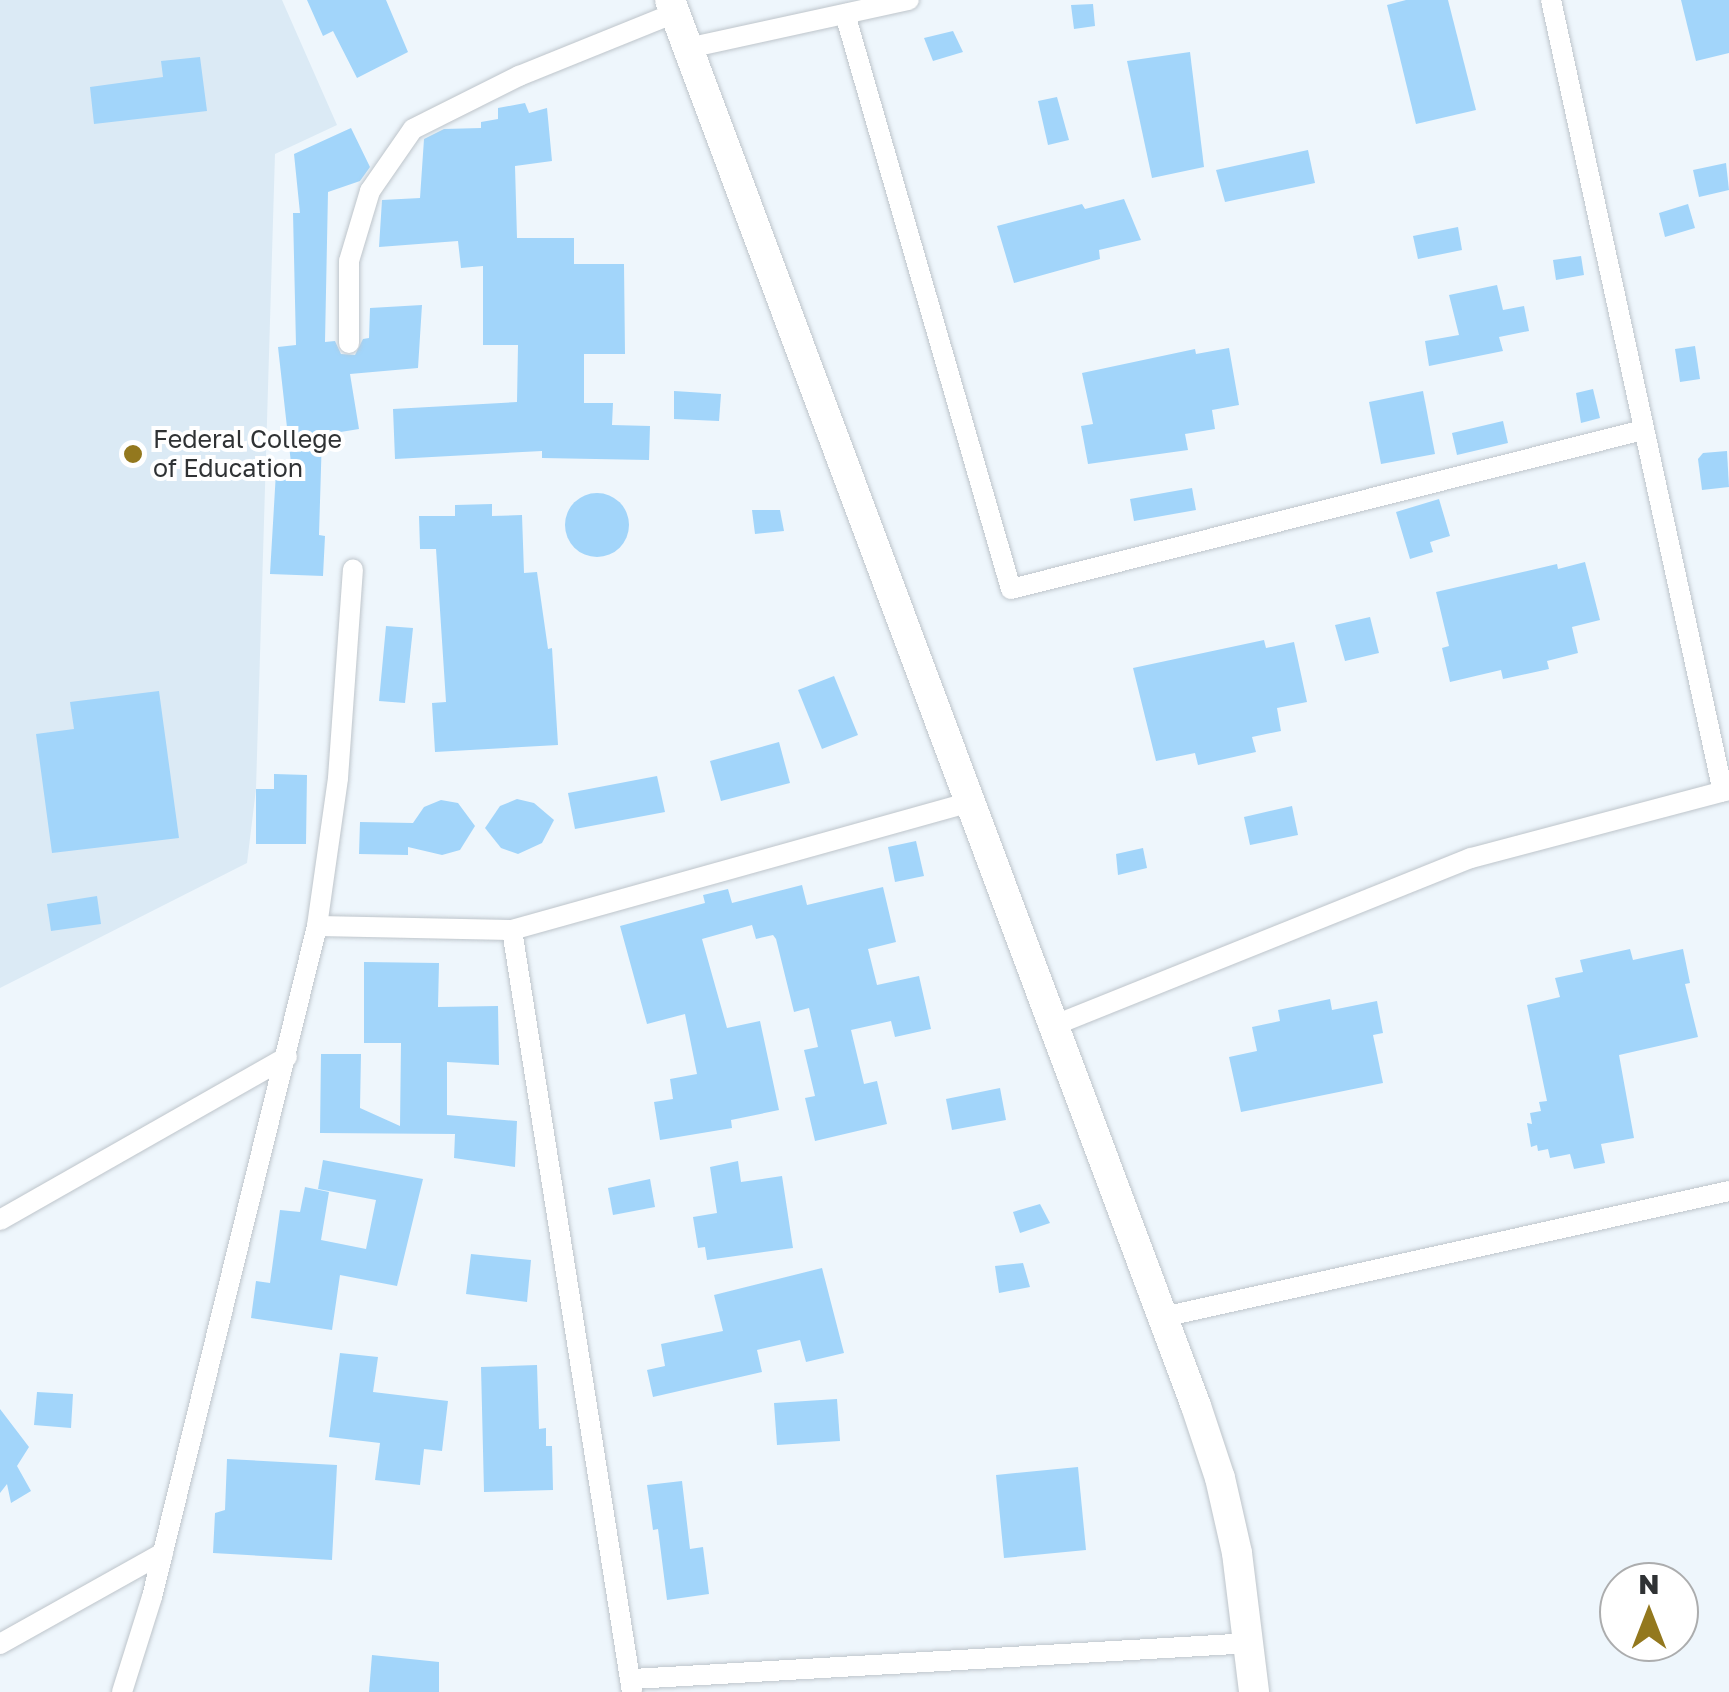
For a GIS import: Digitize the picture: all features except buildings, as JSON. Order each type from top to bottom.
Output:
[{"type":"main road","points":[[673,6],[1055,1025],[1220,1478],[1251,1642],[1254,1692]]},
{"type":"street","points":[[688,48],[909,0]]},
{"type":"street","points":[[1055,1025],[1472,858],[1726,791],[1550,0]]},
{"type":"street","points":[[349,343],[349,261],[370,192],[413,129],[673,6]]},
{"type":"street","points":[[845,14],[1011,589],[1644,430]]},
{"type":"street","points":[[122,1692],[163,1553],[317,926],[338,778],[354,570]]},
{"type":"street","points":[[317,926],[512,930],[970,802]]},
{"type":"street","points":[[512,930],[632,1686],[1251,1642]]},
{"type":"street","points":[[0,1220],[287,1057]]},
{"type":"street","points":[[1163,1317],[1729,1192]]},
{"type":"street","points":[[0,1644],[163,1553]]},
{"type":"shaded area","name":"Federal College of Education","points":[[0,0],[282,0],[337,125],[275,154],[256,789],[247,863],[0,988]]},
{"type":"place","name":"Federal College of Education","points":[[133,454]]}]
